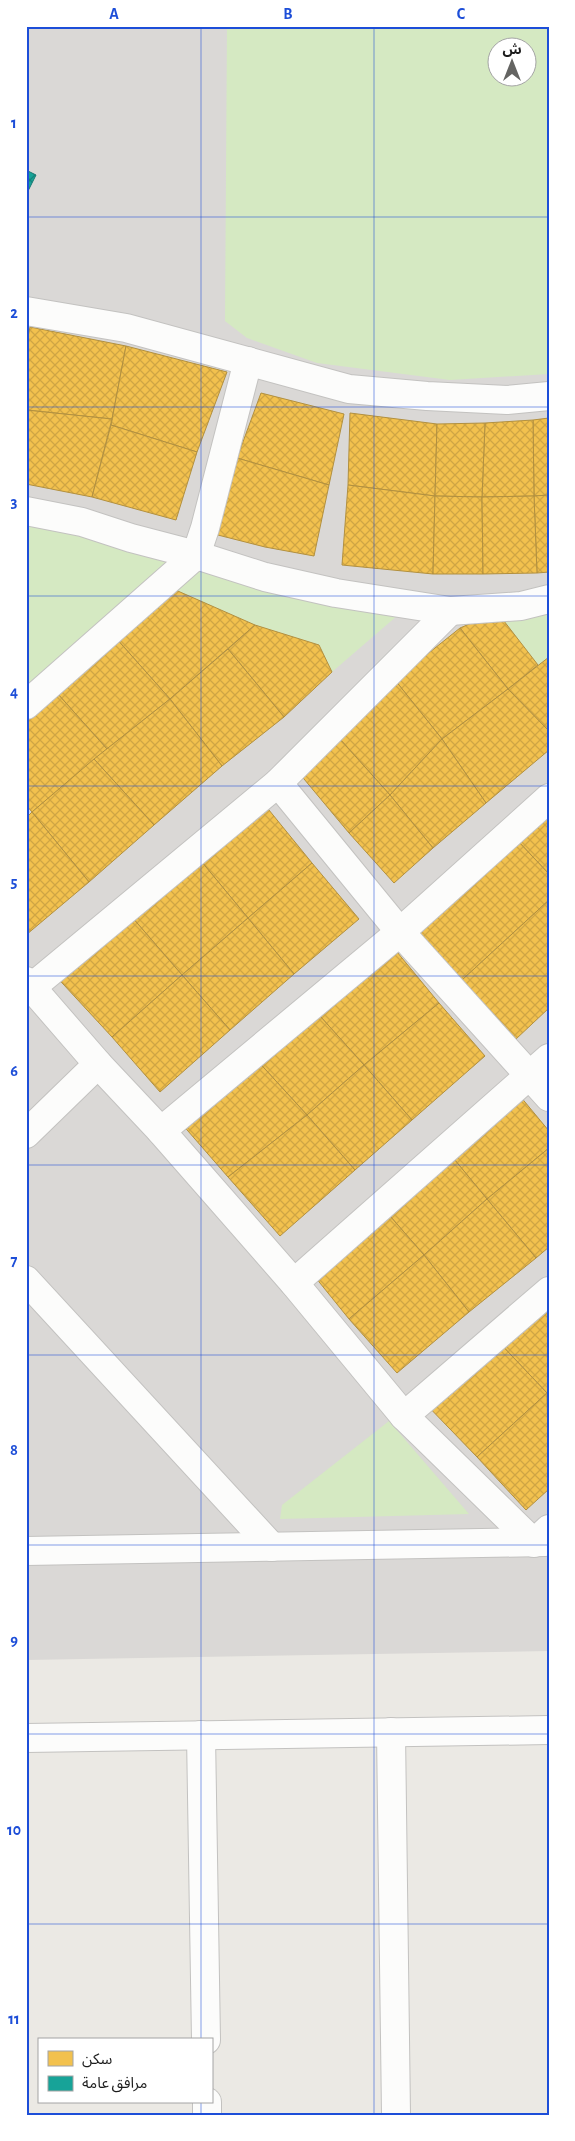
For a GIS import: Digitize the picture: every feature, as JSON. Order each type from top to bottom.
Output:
[{"type":"street","points":[[26,311],[126,328],[349,389],[427,396],[507,400],[549,396]]},
{"type":"street","points":[[26,706],[196,555],[205,528],[248,361]]},
{"type":"street","points":[[26,511],[82,522],[265,577],[336,593],[450,611],[521,606],[549,599]]},
{"type":"street","points":[[450,611],[278,783],[29,984],[294,1283],[404,1416],[544,1538]]},
{"type":"street","points":[[278,783],[400,932],[539,1066],[549,1097]]},
{"type":"street","points":[[161,1131],[400,932],[549,798]]},
{"type":"street","points":[[26,1134],[98,1064]]},
{"type":"street","points":[[294,1283],[539,1066]]},
{"type":"street","points":[[26,1280],[272,1546]]},
{"type":"street","points":[[404,1416],[549,1291]]},
{"type":"street","points":[[26,1551],[544,1538]]},
{"type":"street","points":[[26,1738],[549,1730]]},
{"type":"street","points":[[391,1732],[396,2115]]},
{"type":"street","points":[[201,1735],[206,2038]]},
{"type":"shaded area","points":[[26,26],[549,26],[549,1651],[26,1660]]},
{"type":"green space","points":[[227,26],[549,26],[549,374],[450,380],[317,363],[247,338],[225,321]]},
{"type":"green space","points":[[26,513],[176,551],[141,588],[26,694]]},
{"type":"green space","points":[[191,544],[405,609],[332,672],[319,645],[255,625],[171,588]]},
{"type":"green space","points":[[549,609],[549,657],[538,665],[497,612]]},
{"type":"green space","points":[[389,1421],[469,1514],[280,1519],[282,1505]]},
{"type":"building: سكن","points":[[30,327],[126,346],[112,419],[26,410],[26,347]]},
{"type":"building: سكن","points":[[126,346],[227,372],[197,452],[111,425]]},
{"type":"building: سكن","points":[[261,393],[344,414],[329,485],[237,458]]},
{"type":"building: سكن","points":[[26,410],[112,419],[92,497],[26,484]]},
{"type":"building: سكن","points":[[350,413],[437,424],[435,496],[348,485]]},
{"type":"building: سكن","points":[[549,418],[549,495],[534,496],[533,420]]},
{"type":"building: سكن","points":[[533,420],[534,496],[482,497],[485,423]]},
{"type":"building: سكن","points":[[485,423],[482,497],[435,496],[437,424]]},
{"type":"building: سكن","points":[[111,425],[197,452],[176,520],[92,497]]},
{"type":"building: سكن","points":[[237,458],[329,485],[314,556],[265,547],[210,533]]},
{"type":"building: سكن","points":[[348,485],[435,496],[433,574],[342,565]]},
{"type":"building: سكن","points":[[549,495],[549,572],[537,573],[534,496]]},
{"type":"building: سكن","points":[[435,496],[482,497],[483,574],[433,574]]},
{"type":"building: سكن","points":[[534,496],[537,573],[483,574],[482,497]]},
{"type":"building: سكن","points":[[171,588],[255,625],[170,699],[115,637]]},
{"type":"building: سكن","points":[[497,612],[538,665],[508,689],[460,628]]},
{"type":"building: سكن","points":[[255,625],[319,645],[332,672],[284,717],[228,649]]},
{"type":"building: سكن","points":[[460,628],[508,689],[442,739],[395,680]]},
{"type":"building: سكن","points":[[115,637],[170,699],[107,749],[57,693]]},
{"type":"building: سكن","points":[[228,649],[284,717],[222,766],[170,699]]},
{"type":"building: سكن","points":[[549,657],[549,731],[508,689]]},
{"type":"building: سكن","points":[[395,680],[442,739],[390,795],[339,738]]},
{"type":"building: سكن","points":[[508,689],[549,731],[549,750],[486,803],[442,739]]},
{"type":"building: سكن","points":[[57,693],[107,749],[32,812],[26,805],[26,719]]},
{"type":"building: سكن","points":[[170,699],[222,766],[154,825],[94,759]]},
{"type":"building: سكن","points":[[339,738],[390,795],[349,833],[299,773]]},
{"type":"building: سكن","points":[[442,739],[486,803],[433,848],[390,795]]},
{"type":"building: سكن","points":[[94,759],[154,825],[89,882],[32,812]]},
{"type":"building: سكن","points":[[390,795],[433,848],[394,883],[349,833]]},
{"type":"building: سكن","points":[[260,799],[312,863],[248,918],[192,850]]},
{"type":"building: سكن","points":[[32,812],[89,882],[26,935],[26,818]]},
{"type":"building: سكن","points":[[549,814],[549,874],[516,839]]},
{"type":"building: سكن","points":[[516,839],[549,874],[549,900],[462,980],[410,924]]},
{"type":"building: سكن","points":[[192,850],[248,918],[182,975],[125,909]]},
{"type":"building: سكن","points":[[312,863],[359,919],[294,974],[248,918]]},
{"type":"building: سكن","points":[[549,900],[549,1008],[516,1039],[462,980]]},
{"type":"building: سكن","points":[[125,909],[182,975],[112,1037],[52,972]]},
{"type":"building: سكن","points":[[248,918],[294,974],[230,1030],[182,975]]},
{"type":"building: سكن","points":[[388,941],[439,1003],[364,1065],[311,1006]]},
{"type":"building: سكن","points":[[182,975],[230,1030],[160,1092],[112,1037]]},
{"type":"building: سكن","points":[[439,1003],[485,1056],[412,1120],[364,1065]]},
{"type":"building: سكن","points":[[311,1006],[364,1065],[307,1115],[254,1057]]},
{"type":"building: سكن","points":[[254,1057],[307,1115],[228,1177],[181,1123]]},
{"type":"building: سكن","points":[[364,1065],[412,1120],[355,1170],[307,1115]]},
{"type":"building: سكن","points":[[510,1084],[549,1131],[549,1148],[487,1199],[440,1142]]},
{"type":"building: سكن","points":[[307,1115],[355,1170],[280,1236],[228,1177]]},
{"type":"building: سكن","points":[[440,1142],[487,1199],[424,1255],[376,1200]]},
{"type":"building: سكن","points":[[549,1148],[549,1247],[536,1258],[487,1199]]},
{"type":"building: سكن","points":[[487,1199],[536,1258],[469,1312],[424,1255]]},
{"type":"building: سكن","points":[[376,1200],[424,1255],[349,1319],[303,1262]]},
{"type":"building: سكن","points":[[424,1255],[469,1312],[397,1373],[349,1319]]},
{"type":"building: سكن","points":[[549,1289],[549,1392],[547,1393],[494,1337]]},
{"type":"building: سكن","points":[[494,1337],[547,1393],[477,1457],[422,1400]]},
{"type":"building: سكن","points":[[547,1393],[549,1489],[526,1510],[477,1457]]},
{"type":"building: مرافق عامة","points":[[26,170],[36,175],[26,195]]}]
